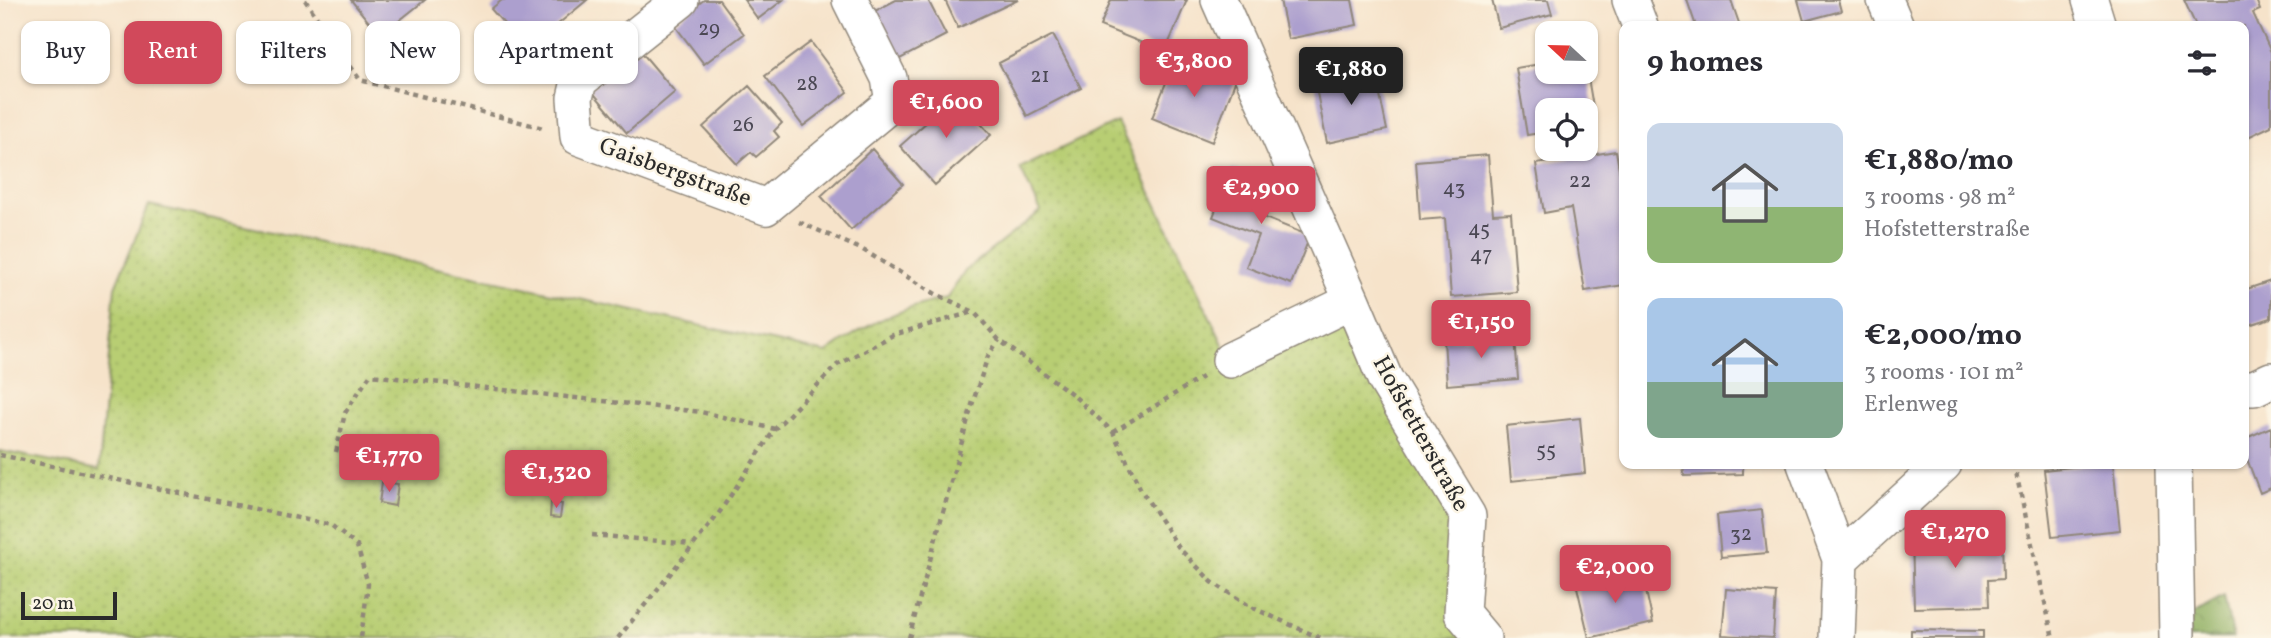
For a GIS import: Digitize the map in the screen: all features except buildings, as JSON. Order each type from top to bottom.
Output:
[{"type":"street","name":"Gaisbergstraße","points":[[681,0],[579,81],[575,98],[578,137],[766,207],[894,102],[889,78],[850,0]]},
{"type":"street","name":"Hofstetterstraße","points":[[1219,0],[1385,379],[1468,516],[1473,625]]},
{"type":"street","points":[[1630,0],[1638,21]]},
{"type":"street","points":[[1885,0],[1894,21]]},
{"type":"street","points":[[2090,0],[2096,21]]},
{"type":"street","points":[[1230,360],[1352,302]]},
{"type":"street","points":[[2249,388],[2271,380]]},
{"type":"street","points":[[1807,469],[1840,559],[1837,638]]},
{"type":"street","points":[[1840,559],[1935,469]]},
{"type":"street","points":[[2174,469],[2177,638]]},
{"type":"path","points":[[305,0],[360,80],[578,137]]},
{"type":"path","points":[[766,207],[863,250],[934,293],[974,312],[999,340],[1053,378],[1113,432],[1141,490],[1179,548],[1212,582],[1251,607],[1320,638]]},
{"type":"path","points":[[618,638],[717,516],[775,429],[837,365],[893,335],[974,312]]},
{"type":"path","points":[[909,638],[971,408],[988,356],[999,340]]},
{"type":"path","points":[[1113,432],[1230,360]]},
{"type":"path","points":[[336,452],[345,413],[370,375],[701,412],[775,429]]},
{"type":"path","points":[[0,455],[331,525],[357,546],[368,584],[361,638]]},
{"type":"path","points":[[2015,469],[2053,638]]},
{"type":"path","points":[[592,536],[693,544]]},
{"type":"green space","points":[[1117,122],[1230,359],[1352,301],[1468,516],[1481,638],[0,638],[0,451],[99,470],[115,287],[149,205],[826,353],[884,318],[947,298],[966,270],[1041,211],[1020,168]]},
{"type":"green space","points":[[2224,597],[2233,638],[2189,638],[2189,616]]}]
